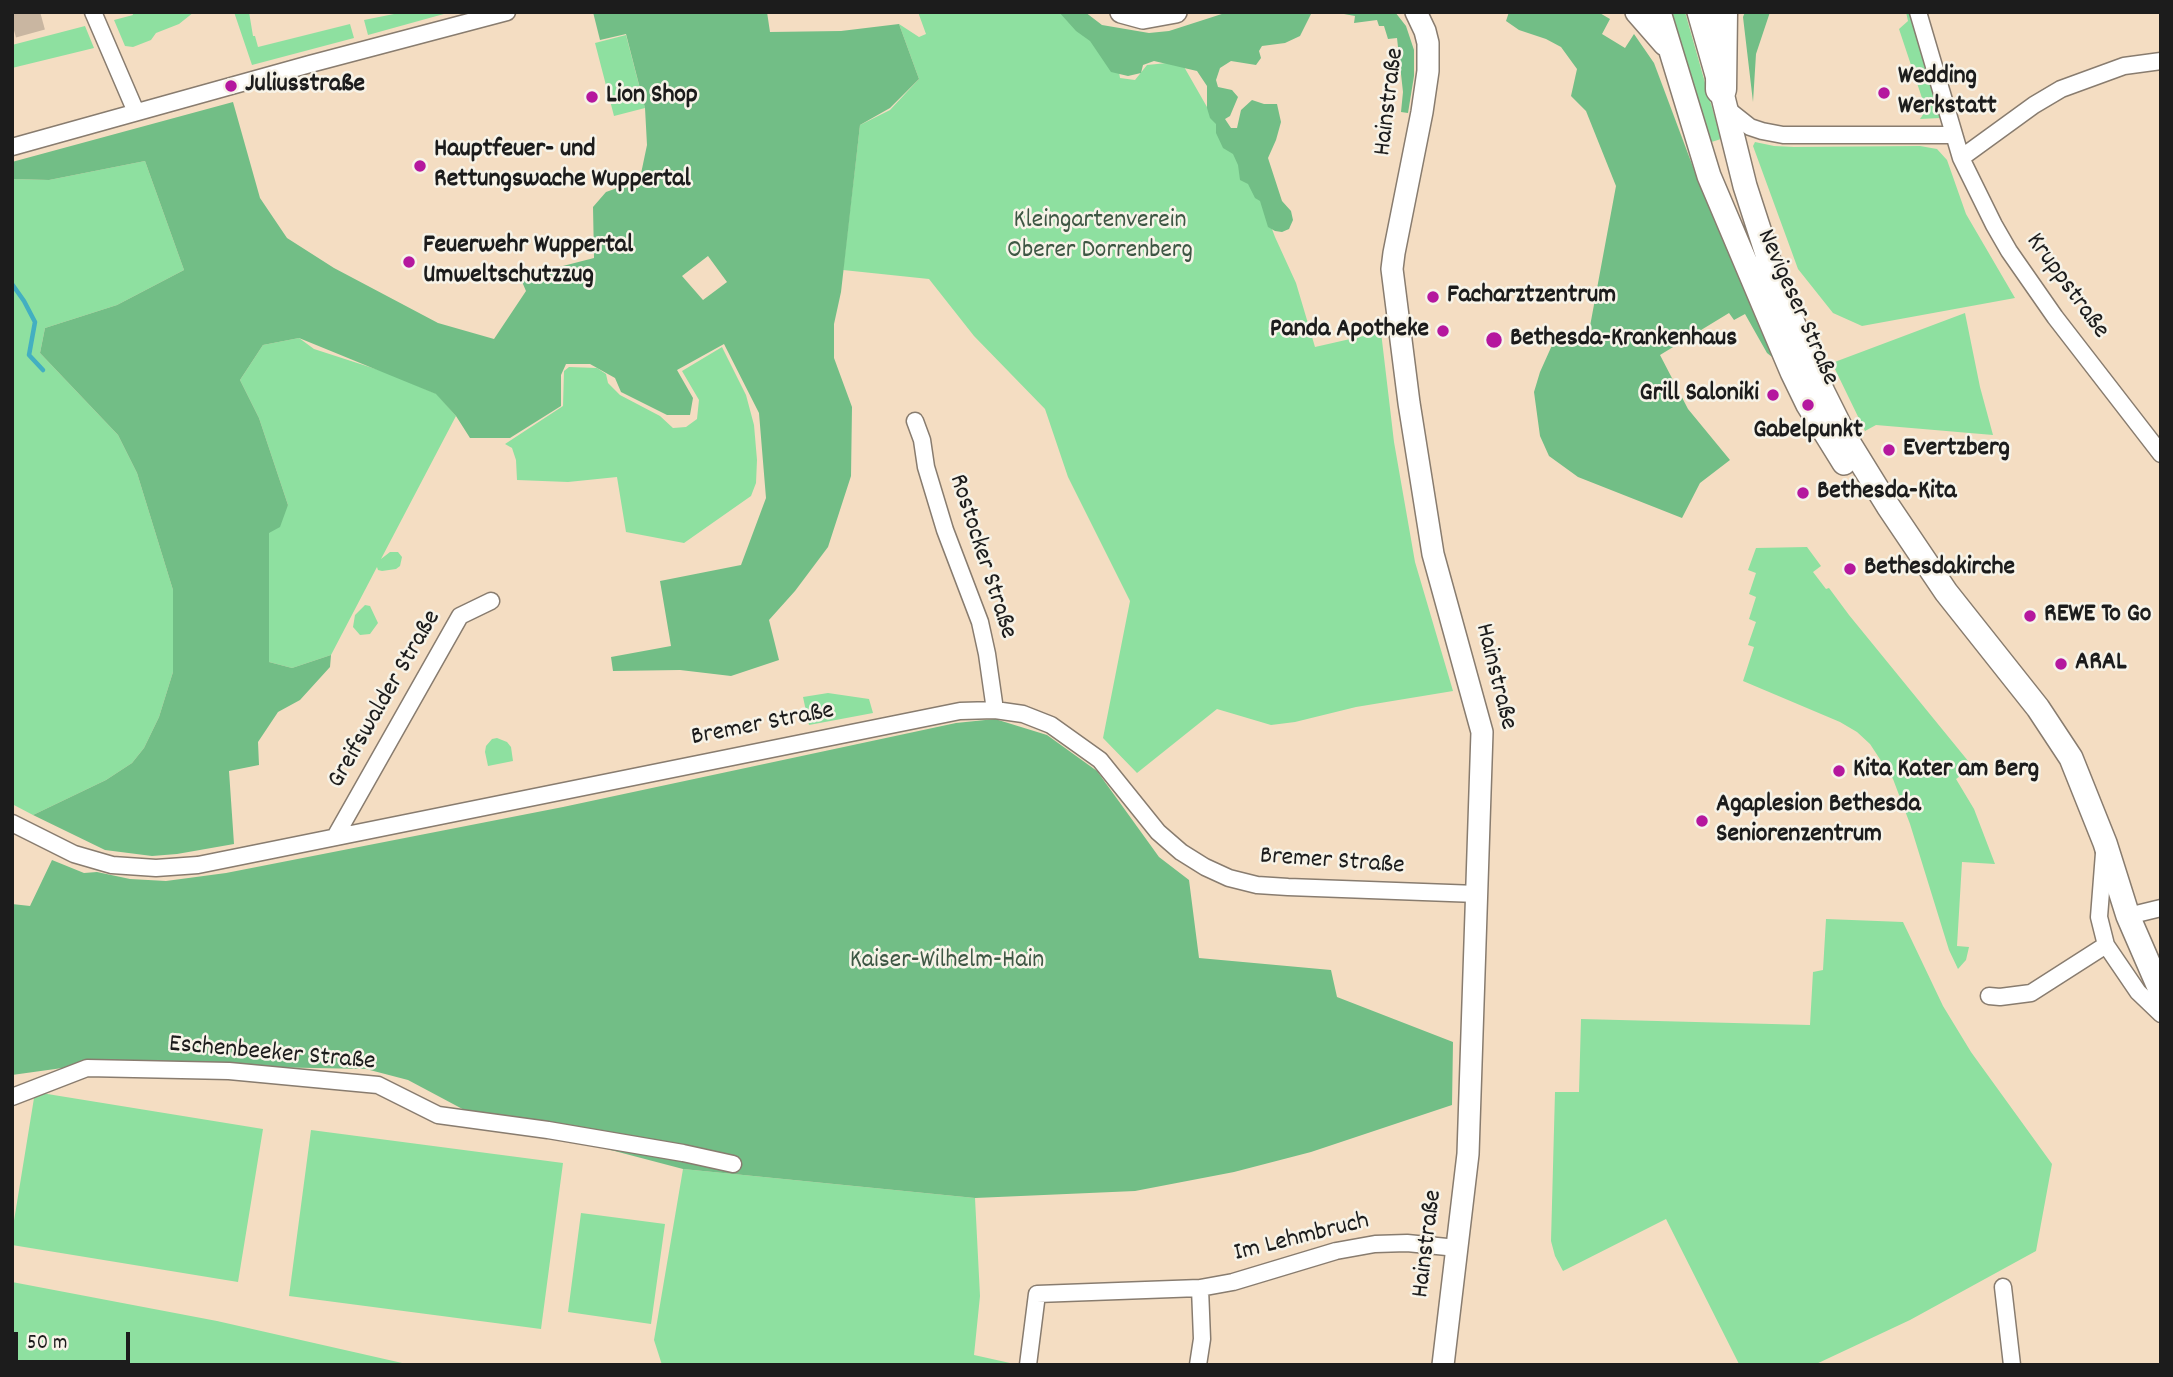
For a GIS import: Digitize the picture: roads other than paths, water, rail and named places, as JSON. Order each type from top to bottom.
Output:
[{"type":"highway","points":[[1722,12],[1723,99]]},
{"type":"main road","points":[[1637,12],[1670,51]]},
{"type":"main road","name":"Nevigeser Straße","points":[[1659,12],[1709,176],[1798,360],[1945,592],[2038,708],[2071,758],[2105,843],[2128,916],[2161,992]]},
{"type":"main road","name":"Nevigeser Straße","points":[[1699,12],[1745,186],[1798,360]]},
{"type":"street","points":[[93,12],[136,112]]},
{"type":"street","points":[[12,147],[507,12]]},
{"type":"street","points":[[1121,12],[1143,19],[1177,12]]},
{"type":"street","name":"Hainstraße","points":[[1416,12],[1428,43],[1429,71],[1392,269],[1412,426],[1433,554],[1482,732],[1468,1154],[1443,1365]]},
{"type":"street","name":"Kruppstraße","points":[[1919,12],[1961,158],[2009,251],[2055,317],[2161,454]]},
{"type":"street","points":[[1961,158],[2061,89],[2124,66],[2161,61]]},
{"type":"street","points":[[1723,99],[1750,127],[1783,135],[1954,135]]},
{"type":"street","name":"Rostocker Straße","points":[[915,421],[948,539],[980,622],[995,710]]},
{"type":"street","name":"Greifswalder Straße","points":[[335,837],[460,616],[491,601]]},
{"type":"street","name":"Bremer Straße","points":[[12,823],[83,857],[112,865],[156,869],[198,865],[887,728],[960,711],[995,710],[1023,714],[1051,725],[1100,760],[1158,832],[1181,852],[1229,878],[1257,885],[1288,887],[1477,894]]},
{"type":"street","name":"Nevigeser Straße","points":[[2105,843],[2099,917],[2106,945],[2138,992],[2161,1014]]},
{"type":"street","points":[[2128,916],[2161,908]]},
{"type":"street","points":[[1989,996],[2000,998],[2031,993],[2106,945]]},
{"type":"street","name":"Eschenbeeker Straße","points":[[12,1097],[87,1068],[229,1071],[379,1085],[438,1115],[548,1130],[733,1164]]},
{"type":"street","name":"Im Lehmbruch","points":[[1028,1365],[1037,1294],[1200,1288],[1233,1282],[1336,1251],[1375,1244],[1407,1242],[1457,1248]]},
{"type":"street","points":[[2003,1287],[2012,1365]]},
{"type":"street","points":[[1198,1365],[1202,1339],[1200,1288]]},
{"type":"waterway","points":[[12,284],[35,322],[29,355],[43,370]]},
{"type":"tunnel","points":[[12,23],[52,12]]},
{"type":"place","name":"Juliusstraße","points":[[231,86]]},
{"type":"place","name":"Wedding Werkstatt","points":[[1884,93]]},
{"type":"place","name":"Lion Shop","points":[[592,97]]},
{"type":"place","name":"Hauptfeuer- und Rettungswache Wuppertal","points":[[420,166]]},
{"type":"place","name":"Feuerwehr Wuppertal Umweltschutzzug","points":[[409,262]]},
{"type":"place","name":"Facharztzentrum","points":[[1433,297]]},
{"type":"place","name":"Panda Apotheke","points":[[1443,331]]},
{"type":"place","name":"Bethesda-Krankenhaus","points":[[1494,340]]},
{"type":"place","name":"Grill Saloniki","points":[[1773,395]]},
{"type":"place","name":"Gabelpunkt","points":[[1808,405]]},
{"type":"place","name":"Evertzberg","points":[[1889,450]]},
{"type":"place","name":"Bethesda-Kita","points":[[1803,493]]},
{"type":"place","name":"Bethesdakirche","points":[[1850,569]]},
{"type":"place","name":"REWE To Go","points":[[2030,616]]},
{"type":"place","name":"ARAL","points":[[2061,664]]},
{"type":"place","name":"Kita Kater am Berg","points":[[1839,771]]},
{"type":"place","name":"Agaplesion Bethesda Seniorenzentrum","points":[[1702,821]]},
{"type":"park label","name":"Kleingartenverein Oberer Dorrenberg","points":[[1100,237]]},
{"type":"park label","name":"Kaiser-Wilhelm-Hain","points":[[947,962]]}]
